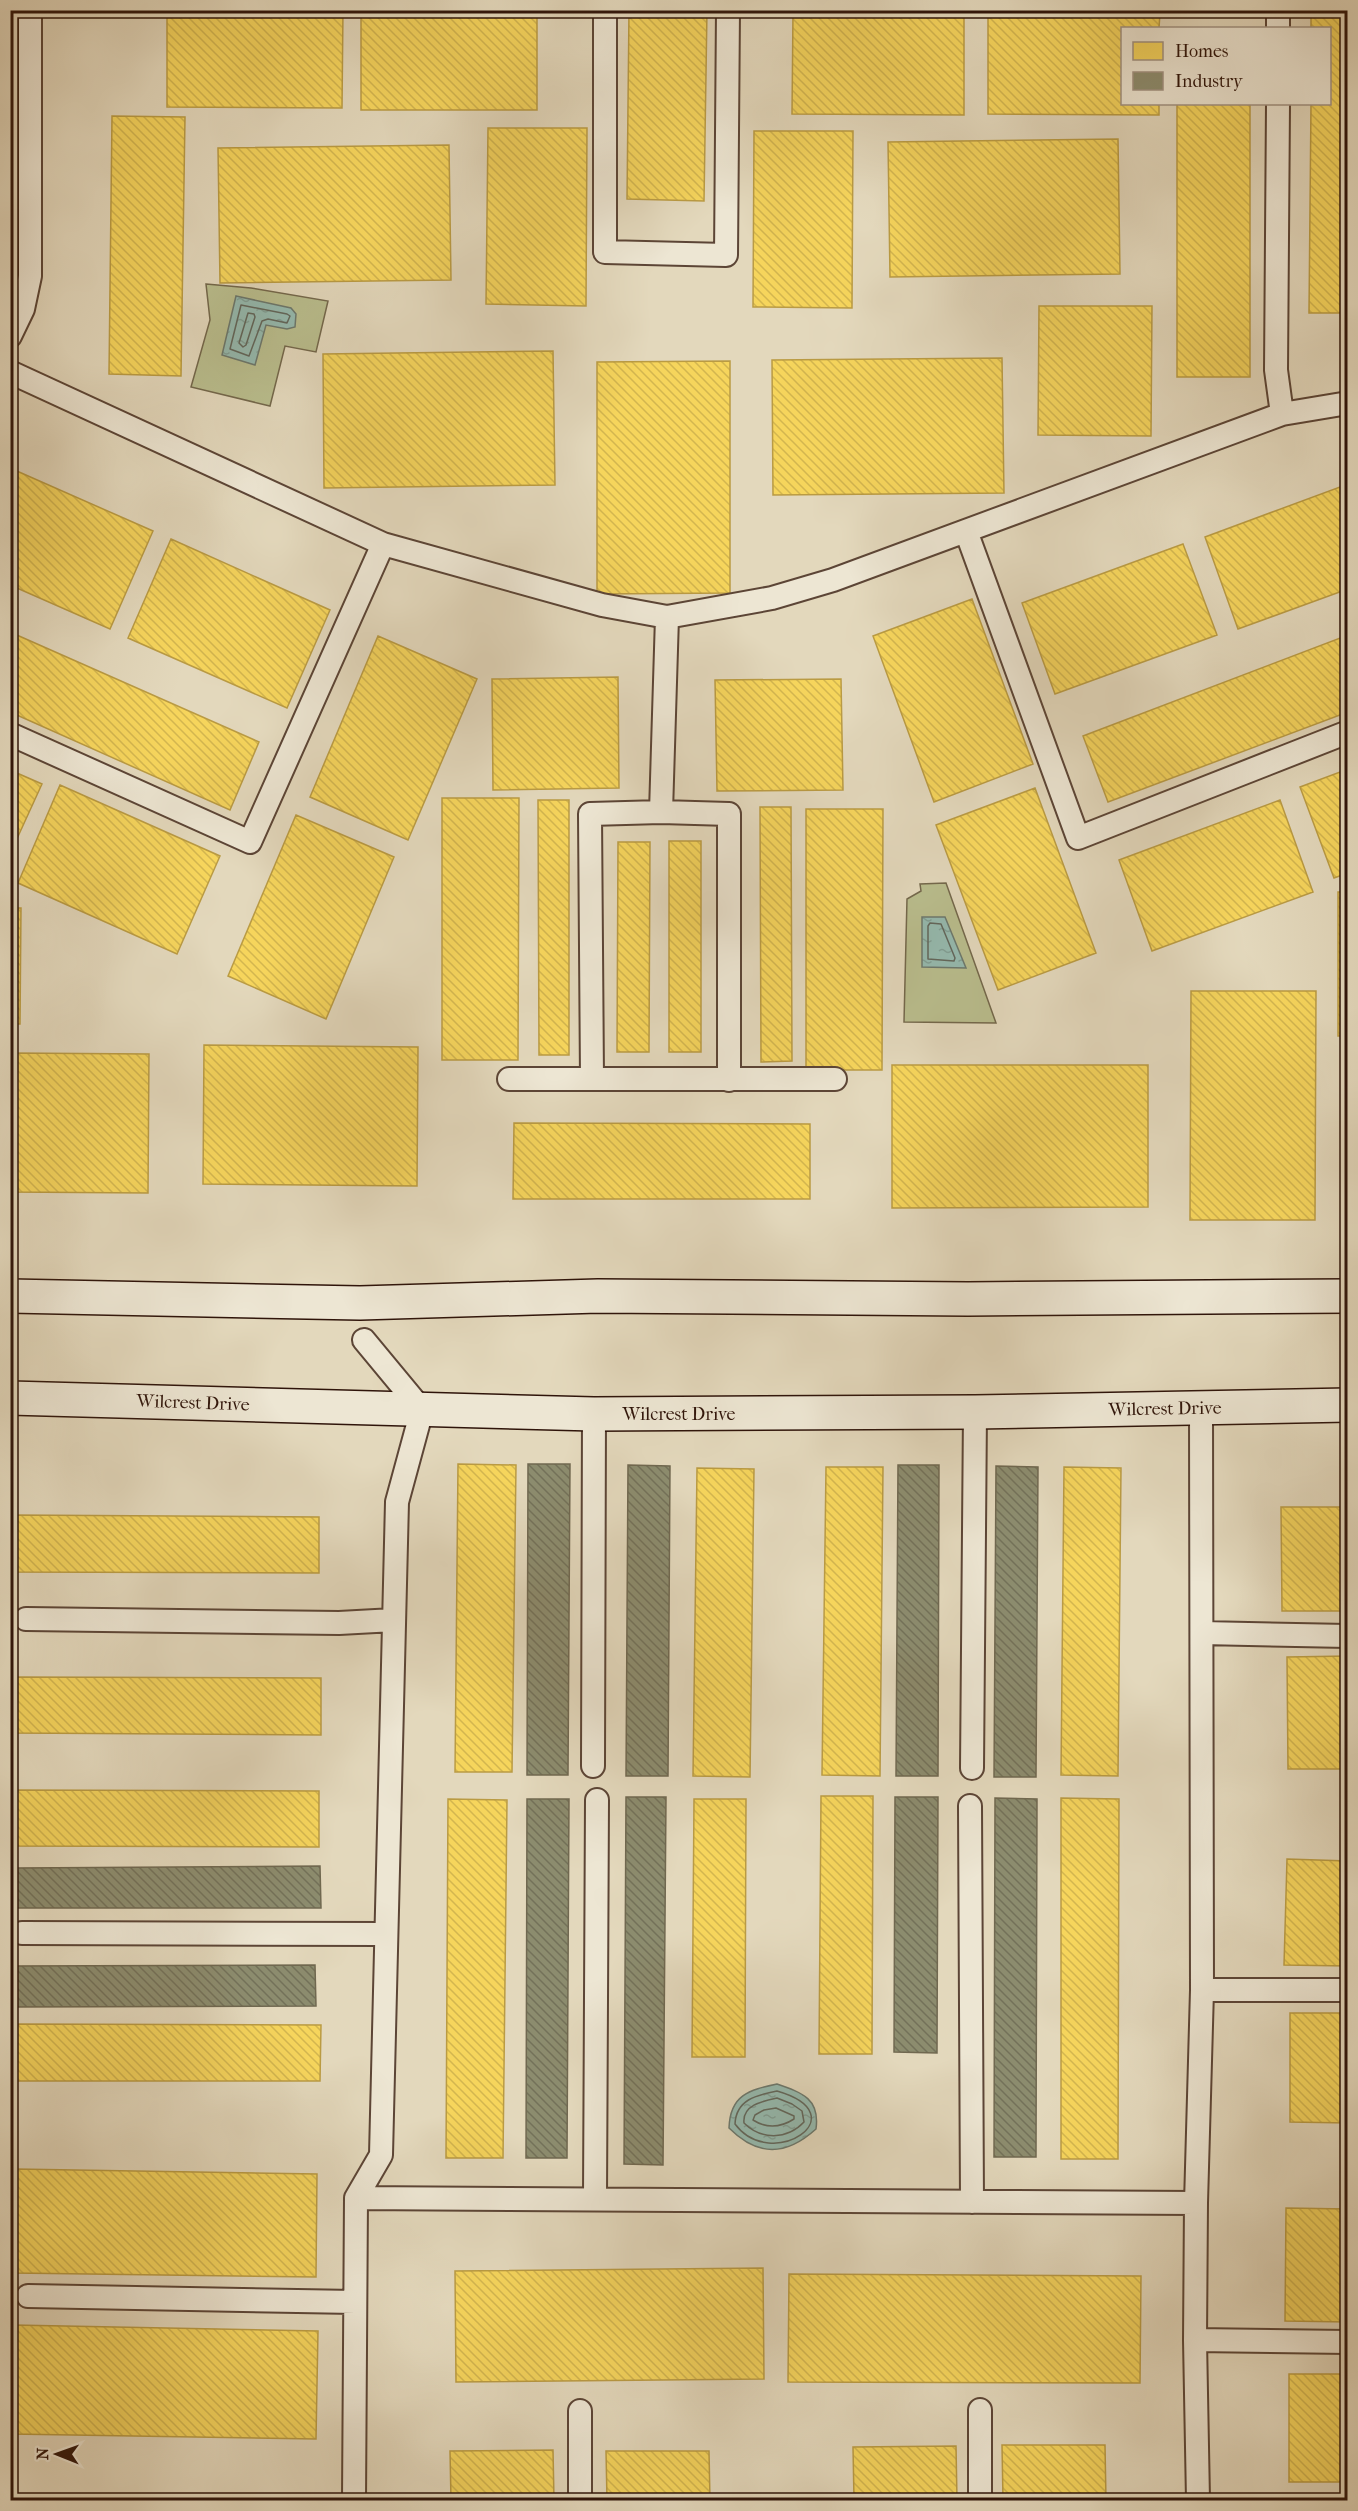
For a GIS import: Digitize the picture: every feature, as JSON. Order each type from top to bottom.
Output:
[{"type":"main road","points":[[10,1296],[360,1303],[598,1296],[968,1299],[1347,1296]]},
{"type":"main road","name":"Wilcrest Drive","points":[[10,1398],[594,1414],[975,1412],[1347,1405]]},
{"type":"lane","points":[[10,336],[23,309],[30,276],[30,10]]},
{"type":"lane","points":[[604,10],[605,252],[726,255],[728,10]]},
{"type":"lane","points":[[1278,10],[1278,27]]},
{"type":"lane","points":[[1278,105],[1276,370],[1282,414]]},
{"type":"lane","points":[[10,372],[383,544],[602,604],[667,617],[772,598],[833,580],[1282,414],[1347,403]]},
{"type":"lane","points":[[966,531],[1078,838],[1347,732]]},
{"type":"lane","points":[[10,734],[250,842],[383,544]]},
{"type":"lane","points":[[661,812],[667,617]]},
{"type":"lane","points":[[592,1079],[590,814],[661,812],[729,814],[729,1080]]},
{"type":"lane","points":[[509,1079],[835,1079]]},
{"type":"lane","points":[[354,2500],[356,2198],[381,2155],[397,1502],[422,1410],[364,1340]]},
{"type":"lane","points":[[1198,2500],[1195,2340],[1202,1990],[1201,1408]]},
{"type":"lane","points":[[972,1768],[975,1412]]},
{"type":"lane","points":[[593,1766],[594,1414]]},
{"type":"lane","points":[[26,1620],[339,1623],[394,1620]]},
{"type":"lane","points":[[1202,1633],[1347,1636]]},
{"type":"lane","points":[[595,2198],[597,1800]]},
{"type":"lane","points":[[970,1806],[972,2202]]},
{"type":"lane","points":[[22,1933],[386,1934]]},
{"type":"lane","points":[[1202,1990],[1347,1990]]},
{"type":"lane","points":[[356,2198],[1196,2203]]},
{"type":"lane","points":[[28,2296],[356,2302]]},
{"type":"lane","points":[[1195,2340],[1347,2342]]},
{"type":"lane","points":[[980,2410],[980,2500]]},
{"type":"lane","points":[[580,2411],[580,2500]]},
{"type":"green space","points":[[206,284],[251,288],[328,301],[316,352],[285,346],[270,406],[191,387],[210,320]]},
{"type":"green space","points":[[946,883],[996,1023],[904,1022],[907,899],[921,891],[920,884]]},
{"type":"water","points":[[236,296],[291,308],[296,314],[295,327],[287,329],[266,325],[255,365],[222,355]]},
{"type":"water","points":[[922,917],[945,917],[966,968],[922,967]]},
{"type":"water","points":[[777,2084],[802,2094],[808,2099],[815,2111],[816,2129],[805,2138],[783,2148],[761,2148],[751,2144],[729,2128],[730,2117],[737,2101],[743,2096]]},
{"type":"building: Homes","points":[[167,10],[343,10],[342,108],[167,107]]},
{"type":"building: Homes","points":[[361,10],[537,11],[537,110],[361,110]]},
{"type":"building: Homes","points":[[629,10],[707,10],[704,201],[627,199]]},
{"type":"building: Homes","points":[[1311,10],[1345,10],[1343,313],[1309,313],[1311,105],[1331,105],[1331,27],[1311,27]]},
{"type":"building: Homes","points":[[793,12],[964,13],[964,115],[792,114]]},
{"type":"building: Homes","points":[[988,12],[1160,13],[1159,27],[1121,27],[1121,105],[1159,105],[1159,115],[988,114]]},
{"type":"building: Homes","points":[[1177,105],[1250,105],[1250,377],[1177,377]]},
{"type":"building: Homes","points":[[112,116],[185,117],[181,376],[109,374]]},
{"type":"building: Homes","points":[[488,128],[587,128],[586,306],[486,304]]},
{"type":"building: Homes","points":[[754,131],[853,131],[852,308],[753,307]]},
{"type":"building: Homes","points":[[1118,139],[1120,274],[890,277],[888,142]]},
{"type":"building: Homes","points":[[449,145],[451,280],[220,283],[218,148]]},
{"type":"building: Homes","points":[[1039,306],[1152,306],[1151,436],[1038,435]]},
{"type":"building: Homes","points":[[553,351],[555,485],[324,488],[323,354]]},
{"type":"building: Homes","points":[[1002,358],[1004,493],[773,495],[772,360]]},
{"type":"building: Homes","points":[[730,361],[730,593],[597,594],[597,362]]},
{"type":"building: Homes","points":[[10,468],[153,531],[110,629],[10,585]]},
{"type":"building: Homes","points":[[1348,484],[1348,589],[1238,629],[1205,537]]},
{"type":"building: Homes","points":[[171,539],[330,610],[287,708],[128,638]]},
{"type":"building: Homes","points":[[1183,544],[1217,635],[1055,694],[1022,603]]},
{"type":"building: Homes","points":[[972,599],[1033,764],[934,802],[873,636]]},
{"type":"building: Homes","points":[[10,632],[259,742],[230,810],[10,712]]},
{"type":"building: Homes","points":[[1348,635],[1348,712],[1108,802],[1083,736]]},
{"type":"building: Homes","points":[[378,636],[477,679],[408,840],[310,797]]},
{"type":"building: Homes","points":[[618,677],[619,788],[493,790],[492,679]]},
{"type":"building: Homes","points":[[841,679],[843,790],[717,791],[715,680]]},
{"type":"building: Homes","points":[[1348,769],[1348,873],[1334,878],[1300,787]]},
{"type":"building: Homes","points":[[10,770],[42,784],[10,854]]},
{"type":"building: Homes","points":[[60,785],[220,856],[177,954],[18,883]]},
{"type":"building: Homes","points":[[1035,788],[1096,953],[998,990],[936,825]]},
{"type":"building: Homes","points":[[442,798],[519,798],[518,1060],[442,1060]]},
{"type":"building: Homes","points":[[538,800],[569,800],[569,1055],[539,1055]]},
{"type":"building: Homes","points":[[1280,800],[1313,892],[1152,951],[1119,860]]},
{"type":"building: Homes","points":[[760,807],[791,807],[792,1061],[761,1062]]},
{"type":"building: Homes","points":[[806,809],[883,809],[882,1070],[806,1070]]},
{"type":"building: Homes","points":[[296,815],[394,857],[326,1019],[228,976]]},
{"type":"building: Homes","points":[[669,841],[701,841],[701,1052],[669,1052]]},
{"type":"building: Homes","points":[[618,842],[650,842],[649,1052],[617,1052]]},
{"type":"building: Homes","points":[[1338,892],[1348,892],[1348,1036],[1338,1036]]},
{"type":"building: Homes","points":[[10,908],[21,908],[20,1024],[10,1024]]},
{"type":"building: Homes","points":[[1191,991],[1316,991],[1315,1220],[1190,1220]]},
{"type":"building: Homes","points":[[204,1045],[418,1047],[417,1186],[203,1184]]},
{"type":"building: Homes","points":[[10,1053],[149,1054],[148,1193],[10,1192]]},
{"type":"building: Homes","points":[[892,1065],[1148,1065],[1148,1207],[892,1208]]},
{"type":"building: Homes","points":[[514,1123],[810,1124],[810,1199],[513,1199]]},
{"type":"building: Homes","points":[[458,1464],[516,1465],[512,1772],[455,1772]]},
{"type":"building: Homes","points":[[826,1467],[883,1467],[880,1776],[822,1775]]},
{"type":"building: Homes","points":[[1064,1467],[1121,1468],[1118,1776],[1061,1775]]},
{"type":"building: Homes","points":[[697,1468],[754,1469],[750,1777],[693,1776]]},
{"type":"building: Homes","points":[[1281,1507],[1348,1507],[1348,1611],[1282,1611]]},
{"type":"building: Homes","points":[[11,1515],[319,1517],[319,1573],[11,1572]]},
{"type":"building: Homes","points":[[1348,1656],[1348,1769],[1288,1769],[1287,1657]]},
{"type":"building: Homes","points":[[14,1677],[321,1678],[321,1735],[13,1733]]},
{"type":"building: Homes","points":[[12,1790],[319,1791],[319,1847],[11,1846]]},
{"type":"building: Homes","points":[[821,1796],[873,1796],[872,2054],[819,2054]]},
{"type":"building: Homes","points":[[1061,1798],[1119,1799],[1118,2159],[1061,2159]]},
{"type":"building: Homes","points":[[448,1799],[507,1800],[503,2158],[446,2158]]},
{"type":"building: Homes","points":[[694,1799],[746,1799],[745,2057],[692,2057]]},
{"type":"building: Homes","points":[[1287,1859],[1348,1861],[1348,1966],[1284,1965]]},
{"type":"building: Homes","points":[[1290,2013],[1348,2013],[1348,2123],[1290,2122]]},
{"type":"building: Homes","points":[[13,2024],[321,2025],[320,2081],[13,2081]]},
{"type":"building: Homes","points":[[15,2169],[317,2174],[316,2277],[13,2273]]},
{"type":"building: Homes","points":[[1286,2208],[1348,2209],[1348,2322],[1285,2321]]},
{"type":"building: Homes","points":[[763,2268],[764,2379],[456,2382],[455,2271]]},
{"type":"building: Homes","points":[[789,2274],[1141,2276],[1140,2383],[788,2382]]},
{"type":"building: Homes","points":[[13,2325],[318,2331],[316,2439],[11,2434]]},
{"type":"building: Homes","points":[[1289,2374],[1348,2374],[1348,2482],[1289,2482]]},
{"type":"building: Homes","points":[[1002,2445],[1105,2445],[1106,2500],[1003,2500]]},
{"type":"building: Homes","points":[[956,2446],[957,2500],[854,2500],[853,2447]]},
{"type":"building: Homes","points":[[553,2450],[554,2500],[451,2500],[450,2451]]},
{"type":"building: Homes","points":[[606,2451],[709,2451],[710,2500],[607,2500]]},
{"type":"building: Industry","points":[[528,1464],[570,1464],[568,1775],[527,1775]]},
{"type":"building: Industry","points":[[628,1465],[670,1466],[668,1776],[626,1776]]},
{"type":"building: Industry","points":[[898,1465],[939,1465],[938,1776],[896,1776]]},
{"type":"building: Industry","points":[[996,1466],[1038,1467],[1036,1777],[994,1777]]},
{"type":"building: Industry","points":[[626,1797],[666,1797],[663,2165],[624,2164]]},
{"type":"building: Industry","points":[[895,1797],[938,1797],[937,2053],[894,2052]]},
{"type":"building: Industry","points":[[995,1798],[1037,1799],[1036,2157],[994,2157]]},
{"type":"building: Industry","points":[[527,1799],[569,1799],[567,2158],[526,2158]]},
{"type":"building: Industry","points":[[320,1866],[321,1908],[16,1908],[16,1868]]},
{"type":"building: Industry","points":[[315,1965],[316,2006],[11,2007],[11,1966]]}]
